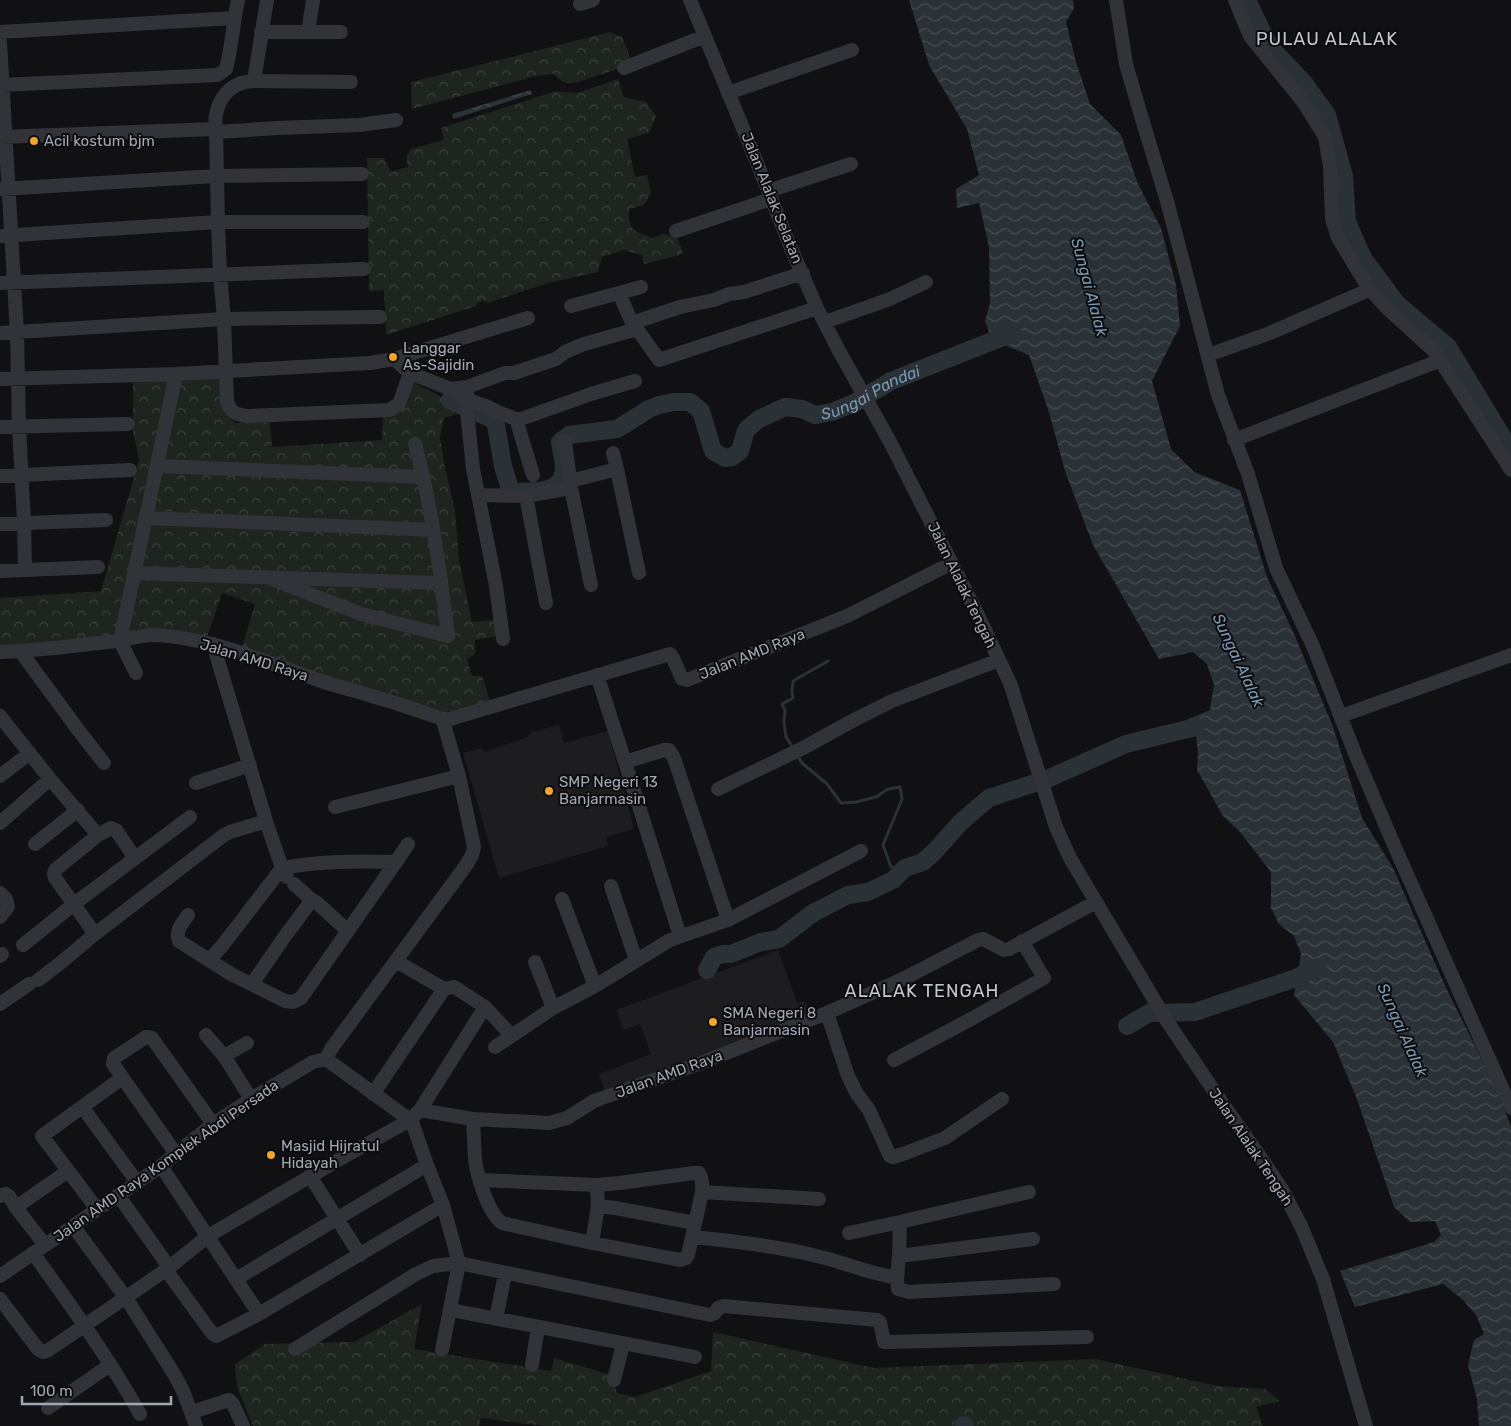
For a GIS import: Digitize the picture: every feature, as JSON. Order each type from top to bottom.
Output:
[{"type":"street","points":[[1,85],[218,75],[226,69],[232,46],[234,18],[238,0]]},
{"type":"street","points":[[254,81],[267,0]]},
{"type":"street","points":[[308,32],[313,0]]},
{"type":"street","name":"Jalan Alalak Selatan","points":[[690,0],[817,308],[864,395]]},
{"type":"street","points":[[1116,0],[1126,64],[1167,201],[1218,395],[1248,474],[1276,568],[1313,646],[1356,756],[1394,845],[1511,1108]]},
{"type":"street","points":[[1235,0],[1250,36],[1304,103],[1325,137],[1330,167],[1331,213],[1338,238],[1371,290],[1441,360],[1511,470]]},
{"type":"street","points":[[0,32],[234,18]]},
{"type":"street","points":[[261,32],[341,32]]},
{"type":"street","points":[[624,68],[705,36]]},
{"type":"street","points":[[0,42],[7,282],[17,333],[17,378],[25,570]]},
{"type":"street","points":[[728,93],[852,50]]},
{"type":"street","points":[[351,82],[249,81],[236,87],[221,98],[217,107],[216,176],[224,319],[226,402],[232,413],[249,416],[389,410],[400,404],[410,373]]},
{"type":"street","points":[[3,136],[216,131],[359,125],[396,120]]},
{"type":"street","points":[[676,231],[851,164]]},
{"type":"street","points":[[4,189],[216,176],[362,174]]},
{"type":"street","points":[[6,235],[218,222],[363,222]]},
{"type":"street","points":[[7,282],[364,269]]},
{"type":"street","points":[[467,400],[498,374],[514,373],[556,359],[565,352],[584,344],[635,326],[680,307],[744,292],[803,273]]},
{"type":"street","points":[[825,322],[890,299],[926,282]]},
{"type":"street","points":[[571,306],[640,287]]},
{"type":"street","points":[[1208,356],[1270,333],[1371,290]]},
{"type":"street","points":[[619,293],[635,326],[659,360],[817,308]]},
{"type":"street","points":[[0,333],[224,319],[380,317]]},
{"type":"street","points":[[0,379],[176,374],[370,363],[394,359],[528,318]]},
{"type":"street","points":[[394,359],[410,373],[451,389],[467,400],[516,419],[521,419],[591,394],[635,381]]},
{"type":"street","points":[[1234,440],[1441,360]]},
{"type":"street","points":[[136,673],[120,641],[176,374]]},
{"type":"street","name":"Jalan Alalak Tengah","points":[[864,395],[952,563],[1010,683],[1056,827],[1070,858],[1162,1014],[1272,1174],[1302,1228],[1323,1279],[1366,1426]]},
{"type":"street","points":[[467,400],[473,469],[496,586],[503,639]]},
{"type":"street","points":[[516,419],[533,475]]},
{"type":"street","points":[[0,427],[128,424]]},
{"type":"street","points":[[565,441],[571,484],[591,586]]},
{"type":"street","points":[[267,577],[361,614],[448,636],[424,477],[415,444]]},
{"type":"street","points":[[613,453],[640,573]]},
{"type":"street","points":[[157,466],[424,477]]},
{"type":"street","points":[[478,496],[526,496],[617,469]]},
{"type":"street","points":[[0,476],[130,470]]},
{"type":"street","points":[[526,496],[546,603]]},
{"type":"street","points":[[146,518],[432,530]]},
{"type":"street","points":[[0,524],[106,520]]},
{"type":"street","name":"Jalan AMD Raya","points":[[0,652],[21,652],[120,641],[132,637],[154,635],[213,644],[333,685],[402,705],[440,718],[443,721],[670,654],[682,679],[687,680],[847,616],[952,563]]},
{"type":"street","points":[[0,571],[98,567]]},
{"type":"street","points":[[134,573],[441,583]]},
{"type":"street","points":[[213,644],[266,822],[288,876],[313,901],[348,931]]},
{"type":"street","points":[[21,652],[104,763]]},
{"type":"street","points":[[1341,716],[1511,655]]},
{"type":"street","points":[[718,789],[796,752],[892,701],[999,660]]},
{"type":"street","points":[[597,675],[680,936]]},
{"type":"street","points":[[0,716],[98,835]]},
{"type":"street","points":[[326,1059],[331,1049],[472,855],[474,847],[459,776],[443,721]]},
{"type":"street","points":[[625,762],[669,750],[674,758],[728,920]]},
{"type":"street","points":[[0,776],[30,753]]},
{"type":"street","points":[[196,783],[250,765]]},
{"type":"street","points":[[335,807],[459,776]]},
{"type":"street","points":[[0,823],[50,779]]},
{"type":"street","points":[[36,844],[78,810]]},
{"type":"street","points":[[23,945],[74,904],[190,817]]},
{"type":"street","points":[[0,1004],[58,965],[95,934],[224,835],[266,822]]},
{"type":"street","points":[[95,934],[55,878],[56,870],[108,829],[114,829],[135,858]]},
{"type":"street","points":[[188,915],[178,930],[179,941],[231,974],[285,1001],[293,1002],[301,998],[408,844]]},
{"type":"street","points":[[495,1047],[553,1008],[595,986],[661,945],[680,936],[728,920],[861,851]]},
{"type":"street","points":[[209,960],[288,876],[324,862],[396,862]]},
{"type":"street","points":[[611,886],[636,960]]},
{"type":"street","points":[[0,892],[6,899],[8,907],[0,917]]},
{"type":"street","points":[[562,899],[595,986]]},
{"type":"street","points":[[252,984],[284,936],[313,901]]},
{"type":"street","name":"Jalan AMD Raya","points":[[326,1059],[373,1094],[413,1116],[549,1123],[567,1118],[594,1101],[701,1063],[826,1013],[901,980],[978,940],[983,939],[1004,950],[1096,902]]},
{"type":"street","points":[[894,1060],[1044,978],[1022,942]]},
{"type":"street","points":[[396,962],[444,989]]},
{"type":"street","points":[[535,962],[553,1008]]},
{"type":"street","points":[[373,1094],[444,989],[456,988],[484,1007],[512,1035]]},
{"type":"street","points":[[0,1299],[38,1349],[43,1352],[50,1349],[126,1298],[208,1236],[413,1116],[484,1007]]},
{"type":"street","points":[[826,1013],[848,1076],[868,1110],[890,1156],[903,1154],[945,1138],[1002,1099]]},
{"type":"street","points":[[206,1035],[224,1056],[251,1099]]},
{"type":"street","points":[[176,1154],[122,1078],[113,1064],[114,1058],[146,1037],[152,1038],[214,1124]]},
{"type":"street","points":[[224,1056],[247,1043]]},
{"type":"street","name":"Jalan AMD Raya Komplek Abdi Persada","points":[[2,1272],[161,1166],[214,1124],[251,1099],[313,1062],[326,1059]]},
{"type":"street","points":[[98,1209],[42,1136],[122,1078]]},
{"type":"street","points":[[86,1112],[137,1182]]},
{"type":"street","points":[[413,1116],[427,1165],[443,1205],[459,1264],[442,1350]]},
{"type":"street","points":[[473,1119],[475,1161],[480,1180],[493,1214],[502,1223],[680,1260],[688,1255],[702,1192],[702,1177],[699,1173],[597,1185],[480,1180]]},
{"type":"street","points":[[236,1279],[427,1165]]},
{"type":"street","points":[[161,1166],[259,1314]]},
{"type":"street","points":[[18,1209],[19,1205],[68,1171]]},
{"type":"street","points":[[310,1176],[360,1255]]},
{"type":"street","points":[[592,1243],[598,1206],[597,1185]]},
{"type":"street","points":[[702,1192],[819,1199]]},
{"type":"street","points":[[849,1233],[1029,1192]]},
{"type":"street","points":[[0,1196],[6,1194],[9,1196],[45,1245]]},
{"type":"street","points":[[118,1195],[211,1332],[216,1336],[259,1314],[443,1205]]},
{"type":"street","points":[[598,1206],[615,1208],[732,1241],[817,1256],[894,1277],[896,1280]]},
{"type":"street","points":[[900,1222],[896,1280],[898,1289],[908,1292],[1054,1284]]},
{"type":"street","points":[[73,1226],[126,1298],[174,1374],[192,1412],[196,1426]]},
{"type":"street","points":[[899,1256],[1032,1239]]},
{"type":"street","points":[[33,1253],[85,1326],[140,1414]]},
{"type":"street","points":[[295,1349],[416,1274],[433,1266],[459,1264],[710,1316],[718,1308],[724,1306],[877,1320],[880,1322],[884,1342],[1087,1337]]},
{"type":"street","points":[[496,1319],[505,1274]]},
{"type":"street","points":[[451,1310],[695,1358]]},
{"type":"street","points":[[532,1365],[538,1327]]},
{"type":"street","points":[[614,1380],[623,1344]]},
{"type":"street","points":[[48,1408],[110,1365]]},
{"type":"street","points":[[192,1412],[229,1400],[233,1404],[242,1426]]},
{"type":"shaded area","name":"SMP Negeri 13 Banjarmasin","points":[[559,725],[564,743],[608,731],[634,829],[606,837],[608,846],[499,878],[463,753],[482,748],[484,752],[525,738],[532,732]]},
{"type":"shaded area","name":"SMA Negeri 8 Banjarmasin","points":[[778,950],[797,1003],[805,1001],[812,1019],[607,1096],[599,1074],[651,1054],[640,1024],[624,1030],[616,1010]]},
{"type":"green space","points":[[610,32],[622,37],[633,64],[575,83],[563,82],[553,74],[536,76],[412,109],[411,82]]},
{"type":"green space","points":[[618,79],[624,97],[646,102],[656,116],[649,133],[627,139],[635,177],[647,175],[651,193],[644,205],[629,209],[629,221],[633,230],[652,238],[664,234],[678,239],[683,254],[644,264],[642,255],[624,250],[602,257],[598,272],[548,283],[488,303],[484,300],[477,303],[476,306],[386,335],[384,290],[369,291],[367,158],[384,158],[391,172],[408,167],[406,156],[411,149],[444,140],[441,128],[556,91],[577,93]]},
{"type":"green space","points":[[223,378],[225,414],[235,423],[270,421],[272,447],[382,440],[383,417],[413,382],[457,405],[460,413],[444,418],[440,438],[455,511],[459,559],[472,622],[495,620],[497,636],[475,640],[475,654],[467,659],[472,676],[482,676],[491,704],[453,717],[242,648],[255,604],[222,593],[206,640],[0,647],[0,598],[101,591],[139,460],[133,431],[133,380]]},
{"type":"green space","points":[[422,1304],[414,1349],[551,1371],[554,1358],[611,1375],[617,1393],[635,1397],[711,1371],[713,1332],[874,1368],[1095,1359],[1218,1386],[1265,1389],[1280,1401],[1256,1407],[1263,1426],[545,1426],[481,1418],[479,1426],[253,1426],[237,1387],[235,1364],[265,1344],[354,1342]]},
{"type":"water","name":"Sungai Alalak","points":[[909,0],[1073,0],[1074,8],[1066,22],[1076,62],[1090,104],[1121,135],[1138,184],[1161,228],[1176,285],[1180,326],[1152,381],[1171,449],[1194,472],[1240,490],[1267,577],[1295,636],[1333,727],[1362,818],[1393,868],[1446,988],[1488,1072],[1511,1126],[1511,1426],[1479,1426],[1477,1399],[1468,1365],[1474,1340],[1484,1334],[1476,1315],[1463,1300],[1443,1284],[1355,1307],[1340,1271],[1434,1242],[1441,1235],[1435,1221],[1410,1222],[1394,1207],[1357,1099],[1333,1042],[1294,995],[1301,954],[1294,936],[1279,924],[1271,908],[1271,872],[1240,832],[1223,816],[1197,770],[1196,736],[1173,739],[1172,726],[1210,710],[1214,685],[1207,664],[1193,652],[1159,659],[1093,545],[1065,471],[1049,412],[1029,355],[992,340],[985,321],[990,303],[989,247],[979,203],[957,208],[956,189],[979,175],[967,129],[929,65]]},
{"type":"water","points":[[531,90],[532,94],[453,119],[452,114]]},
{"type":"waterway","points":[[1247,0],[1269,46],[1304,83],[1327,115],[1344,176],[1347,222],[1363,258],[1397,304],[1448,347],[1511,451]]},
{"type":"waterway","name":"Sungai Pandai","points":[[450,400],[492,419],[496,425],[503,466],[511,492],[546,490],[559,483],[563,476],[564,466],[560,442],[569,435],[617,429],[659,405],[674,402],[690,402],[701,411],[713,451],[725,458],[732,457],[740,451],[746,430],[759,419],[785,407],[802,409],[815,415],[832,412],[856,402],[891,381],[1013,333]]},
{"type":"waterway","points":[[794,749],[786,737],[785,710],[782,704],[793,698],[793,681],[828,661]]},
{"type":"waterway","points":[[707,970],[714,957],[731,954],[761,942],[779,939],[813,913],[848,895],[868,892],[893,880],[905,868],[923,862],[961,822],[989,798],[1047,779],[1126,744],[1196,727]]},
{"type":"waterway","points":[[797,755],[802,763],[827,784],[841,803],[856,802],[876,797],[888,789],[900,787],[902,799],[883,845],[891,867],[905,868]]},
{"type":"waterway","points":[[1127,1026],[1149,1013],[1195,1012],[1296,978],[1317,967]]},
{"type":"place","name":"Acil kostum bjm","points":[[34,141]]},
{"type":"place","name":"Langgar As-Sajidin","points":[[393,357]]},
{"type":"place","name":"SMP Negeri 13 Banjarmasin","points":[[549,791]]},
{"type":"place","name":"SMA Negeri 8 Banjarmasin","points":[[713,1022]]},
{"type":"place","name":"Masjid Hijratul Hidayah","points":[[271,1155]]},
{"type":"district","name":"PULAU ALALAK","points":[[1327,39]]},
{"type":"district","name":"ALALAK TENGAH","points":[[922,991]]}]
